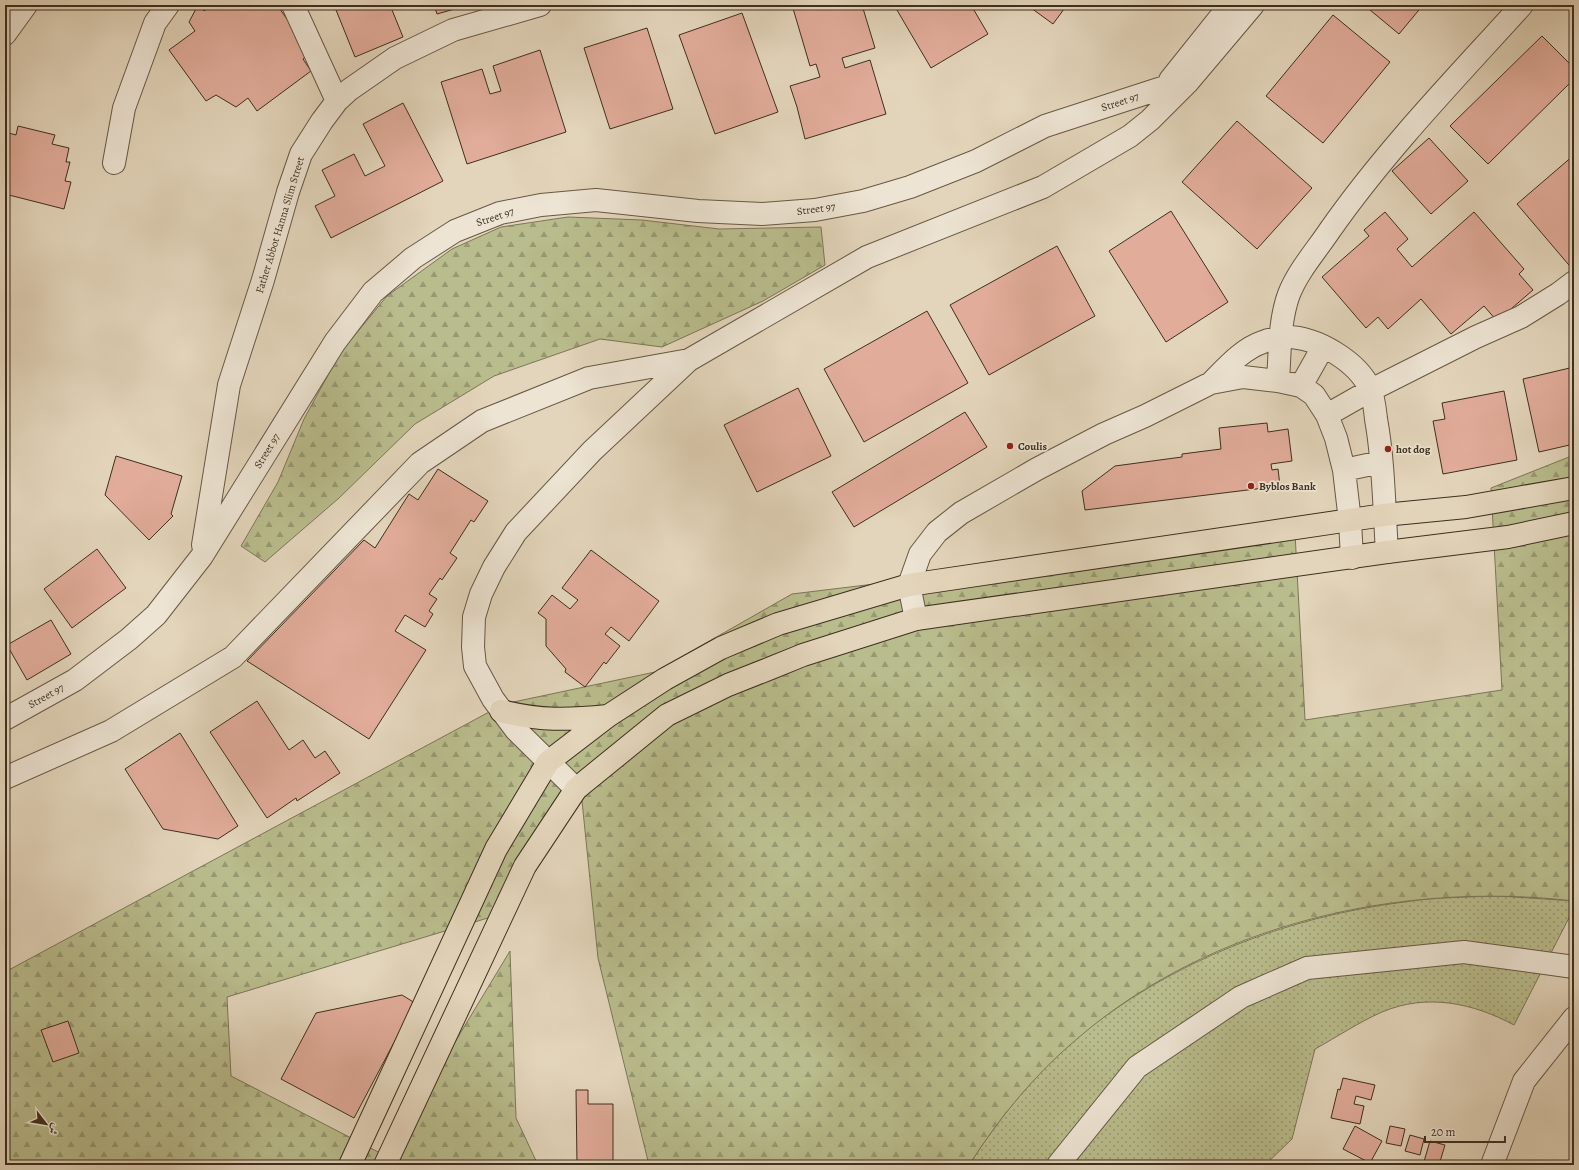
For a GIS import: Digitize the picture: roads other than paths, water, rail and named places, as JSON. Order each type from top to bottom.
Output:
[{"type":"main road","points":[[350,1165],[496,849],[548,762],[608,716],[665,679],[728,645],[778,624],[909,585],[1384,515],[1466,507],[1574,488]]},
{"type":"main road","points":[[385,1165],[525,866],[576,789],[667,715],[728,685],[777,665],[803,655],[916,619],[1386,552],[1508,537],[1574,523]]},
{"type":"main road","points":[[501,711],[526,717],[551,720],[608,716]]},
{"type":"street","points":[[5,34],[26,5]]},
{"type":"street","points":[[114,163],[124,108],[155,23],[168,5]]},
{"type":"street","points":[[293,5],[337,101]]},
{"type":"street","name":"Father Abbot Hanna Slim Street","points":[[202,556],[229,385],[263,280],[288,192],[301,154],[337,101],[349,90],[401,54],[453,30],[540,5]]},
{"type":"street","points":[[1130,136],[1165,87],[1230,5]]},
{"type":"street","points":[[576,789],[516,730],[501,711],[485,686],[476,666],[473,647],[474,617],[481,594],[494,567],[516,532],[581,463],[689,360],[867,257],[1043,187],[1130,136],[1150,120],[1188,82],[1253,5]]},
{"type":"street","points":[[1278,381],[1282,338],[1281,332],[1290,294],[1309,260],[1373,172],[1446,88],[1522,5]]},
{"type":"street","name":"Street 97","points":[[5,719],[75,680],[129,639],[156,615],[202,556],[335,342],[373,292],[413,258],[455,231],[500,213],[541,205],[596,200],[698,211],[762,214],[814,210],[863,201],[910,187],[976,162],[1045,126],[1165,87],[1188,82]]},
{"type":"street","points":[[1327,415],[1371,390],[1476,337],[1521,317],[1574,282]]},
{"type":"street","points":[[1211,383],[1240,355],[1263,342],[1286,337],[1305,340],[1323,347],[1349,362],[1358,370],[1371,390],[1380,443],[1386,552]]},
{"type":"street","points":[[1301,386],[1323,347]]},
{"type":"street","points":[[5,778],[111,731],[233,657],[420,463],[482,421],[589,378],[689,360]]},
{"type":"street","points":[[916,619],[909,585],[920,554],[937,532],[961,513],[1057,459],[1211,383],[1243,377],[1278,381],[1301,386],[1314,395],[1327,415],[1336,438],[1344,470],[1350,520],[1352,558]]},
{"type":"street","points":[[1344,470],[1382,462]]},
{"type":"street","points":[[1058,1165],[1138,1067],[1241,997],[1307,968],[1464,952],[1574,968]]},
{"type":"street","points":[[1492,1165],[1524,1081],[1574,1018]]},
{"type":"place","name":"Coulis","points":[[1010,446]]},
{"type":"place","name":"hot dog","points":[[1388,449]]},
{"type":"place","name":"Byblos Bank","points":[[1251,486]]}]
